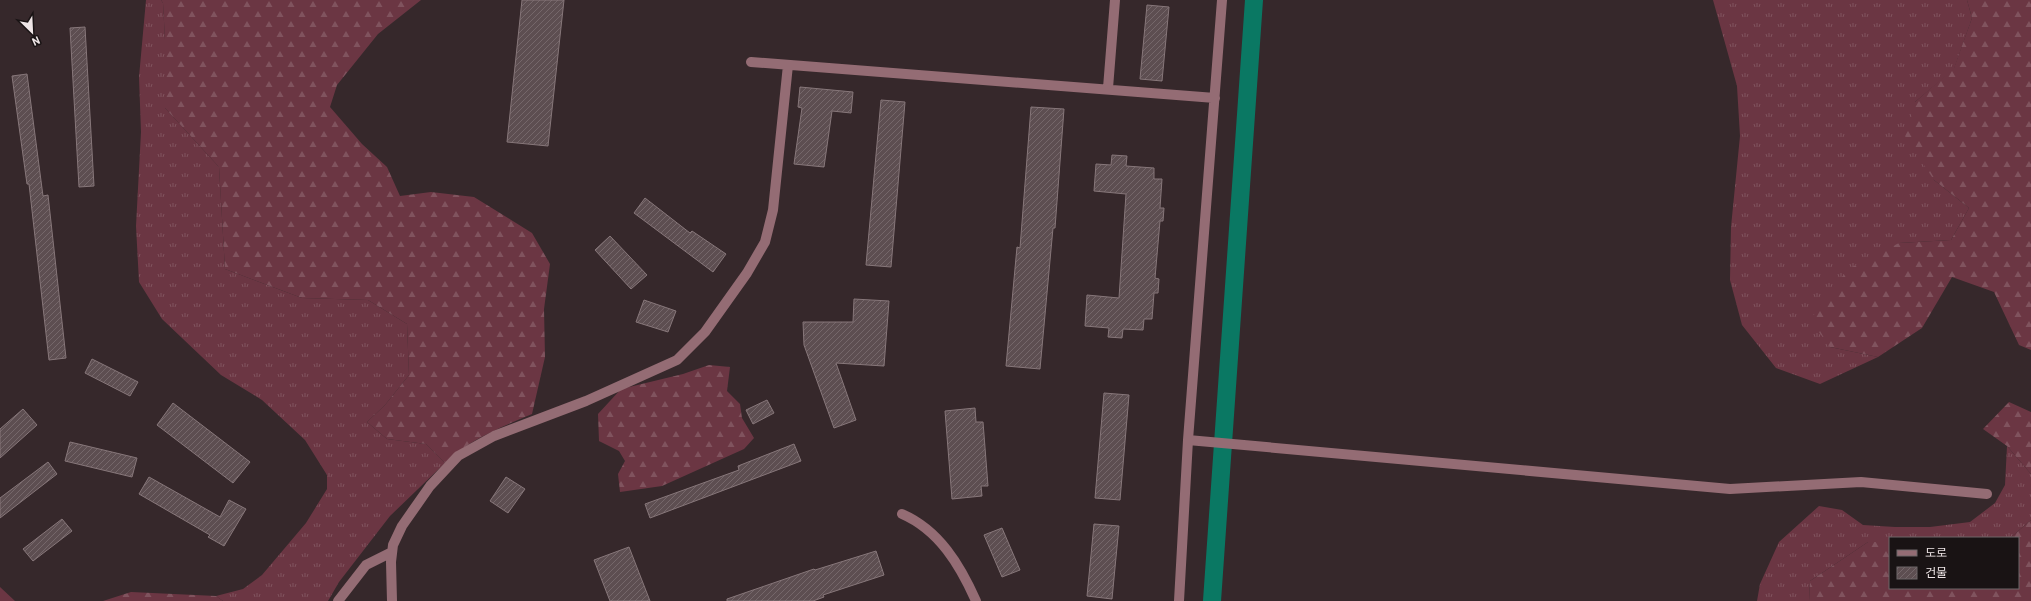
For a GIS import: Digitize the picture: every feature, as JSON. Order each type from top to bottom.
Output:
[{"type":"street","points":[[1108,88],[1115,0]]},
{"type":"street","points":[[1179,601],[1188,440],[1222,0]]},
{"type":"street","points":[[752,62],[1108,88],[1215,98]]},
{"type":"street","points":[[392,601],[392,552],[393,546],[402,526],[430,486],[458,456],[494,436],[586,401],[677,360],[705,332],[747,273],[765,242],[773,210],[788,65]]},
{"type":"street","points":[[1188,440],[1730,489],[1861,482],[1987,494]]},
{"type":"street","points":[[902,514],[928,529],[942,543],[953,557],[976,601]]},
{"type":"street","points":[[338,601],[366,564],[392,552]]},
{"type":"green space","points":[[146,0],[161,0],[163,3],[165,40],[165,108],[219,167],[225,269],[302,298],[368,300],[407,324],[409,375],[385,405],[367,422],[387,439],[426,444],[445,463],[390,516],[339,582],[328,601],[223,601],[216,596],[243,589],[262,575],[306,523],[327,489],[327,475],[305,440],[262,400],[221,375],[162,319],[139,282],[136,226],[141,132],[139,77]]},
{"type":"green space","points":[[161,0],[421,0],[378,34],[337,85],[330,107],[362,144],[387,167],[400,196],[431,192],[474,197],[532,233],[550,264],[544,309],[545,357],[532,414],[475,440],[445,463],[426,444],[387,439],[367,422],[385,405],[409,375],[407,324],[368,300],[302,298],[225,269],[219,167],[165,108],[165,40],[163,3]]},
{"type":"green space","points":[[1713,0],[1967,0],[1972,18],[1954,69],[1915,102],[1934,180],[1969,208],[1951,240],[1899,243],[1830,347],[1878,357],[1820,384],[1776,368],[1742,325],[1730,280],[1731,227],[1740,136],[1737,86]]},
{"type":"green space","points":[[1967,0],[2031,0],[2031,350],[2019,345],[1994,292],[1952,277],[1922,328],[1878,357],[1830,347],[1810,320],[1848,269],[1899,243],[1951,240],[1969,208],[1934,180],[1905,136],[1915,102],[1954,68],[1972,18]]},
{"type":"green space","points":[[709,365],[730,367],[727,391],[740,404],[742,418],[754,438],[744,449],[662,486],[620,492],[618,474],[625,461],[619,451],[599,441],[598,414],[621,389],[683,374]]},
{"type":"green space","points":[[2009,402],[2031,412],[2031,474],[2007,446],[1983,429]]},
{"type":"green space","points":[[2007,446],[2031,474],[2031,520],[2011,537],[1889,537],[1889,542],[1868,542],[1810,581],[1809,601],[1757,601],[1760,584],[1779,542],[1819,506],[1842,510],[1863,525],[1930,527],[1970,522],[1995,503],[2005,485]]},
{"type":"green space","points":[[2031,520],[2031,601],[1809,601],[1810,581],[1868,542],[1889,542],[1889,589],[2019,589],[2019,537],[2011,537]]},
{"type":"green space","points":[[0,587],[15,601],[0,601]]},
{"type":"green space","points":[[131,592],[216,596],[223,601],[103,601]]},
{"type":"building","points":[[522,0],[564,0],[548,146],[507,142]]},
{"type":"building","points":[[1147,5],[1169,7],[1162,81],[1140,79]]},
{"type":"building","points":[[85,27],[94,186],[79,187],[70,28]]},
{"type":"building","points":[[27,74],[43,196],[48,195],[66,358],[49,360],[29,184],[27,184],[12,76]]},
{"type":"building","points":[[800,87],[853,92],[851,113],[832,111],[824,167],[794,164],[802,108],[798,107]]},
{"type":"building","points":[[881,100],[905,102],[891,267],[866,265]]},
{"type":"building","points":[[1031,107],[1064,109],[1055,228],[1053,228],[1040,369],[1006,366],[1017,247],[1020,248]]},
{"type":"building","points":[[1112,155],[1127,156],[1126,166],[1154,168],[1154,179],[1162,179],[1160,208],[1164,208],[1163,221],[1160,221],[1155,278],[1159,279],[1158,293],[1154,293],[1152,319],[1144,319],[1143,330],[1123,329],[1122,338],[1108,337],[1109,328],[1085,326],[1087,295],[1119,298],[1126,194],[1094,191],[1096,164],[1111,165]]},
{"type":"building","points":[[645,198],[690,233],[692,231],[726,254],[713,272],[634,213]]},
{"type":"building","points":[[610,236],[647,275],[631,289],[595,250]]},
{"type":"building","points":[[854,299],[889,301],[884,366],[836,363],[856,420],[834,428],[804,345],[803,322],[853,322]]},
{"type":"building","points":[[644,300],[676,311],[668,332],[636,322]]},
{"type":"building","points":[[92,359],[138,382],[130,396],[85,373]]},
{"type":"building","points":[[1104,393],[1129,395],[1120,500],[1095,498]]},
{"type":"building","points":[[767,400],[774,413],[753,424],[746,410]]},
{"type":"building","points":[[173,403],[250,462],[233,483],[157,425]]},
{"type":"building","points":[[975,408],[976,422],[983,422],[988,486],[981,486],[982,496],[952,499],[945,411]]},
{"type":"building","points":[[23,409],[37,425],[0,458],[0,429]]},
{"type":"building","points":[[70,442],[137,458],[132,477],[65,461]]},
{"type":"building","points":[[794,444],[801,461],[650,518],[645,504],[739,470],[738,466]]},
{"type":"building","points":[[48,462],[57,474],[0,518],[0,498]]},
{"type":"building","points":[[149,477],[220,517],[229,500],[246,509],[224,546],[208,537],[210,535],[139,494]]},
{"type":"building","points":[[506,477],[525,489],[508,513],[490,501]]},
{"type":"building","points":[[62,519],[72,531],[33,561],[23,549]]},
{"type":"building","points":[[1094,524],[1119,526],[1112,599],[1087,596]]},
{"type":"building","points":[[1002,528],[1020,570],[1002,577],[984,535]]},
{"type":"building","points":[[629,547],[650,601],[610,601],[594,560]]},
{"type":"building","points":[[876,551],[884,575],[823,595],[824,597],[813,601],[727,601],[727,599],[814,569],[815,570]]},
{"type":"waterway","points":[[1212,601],[1254,0]]}]
